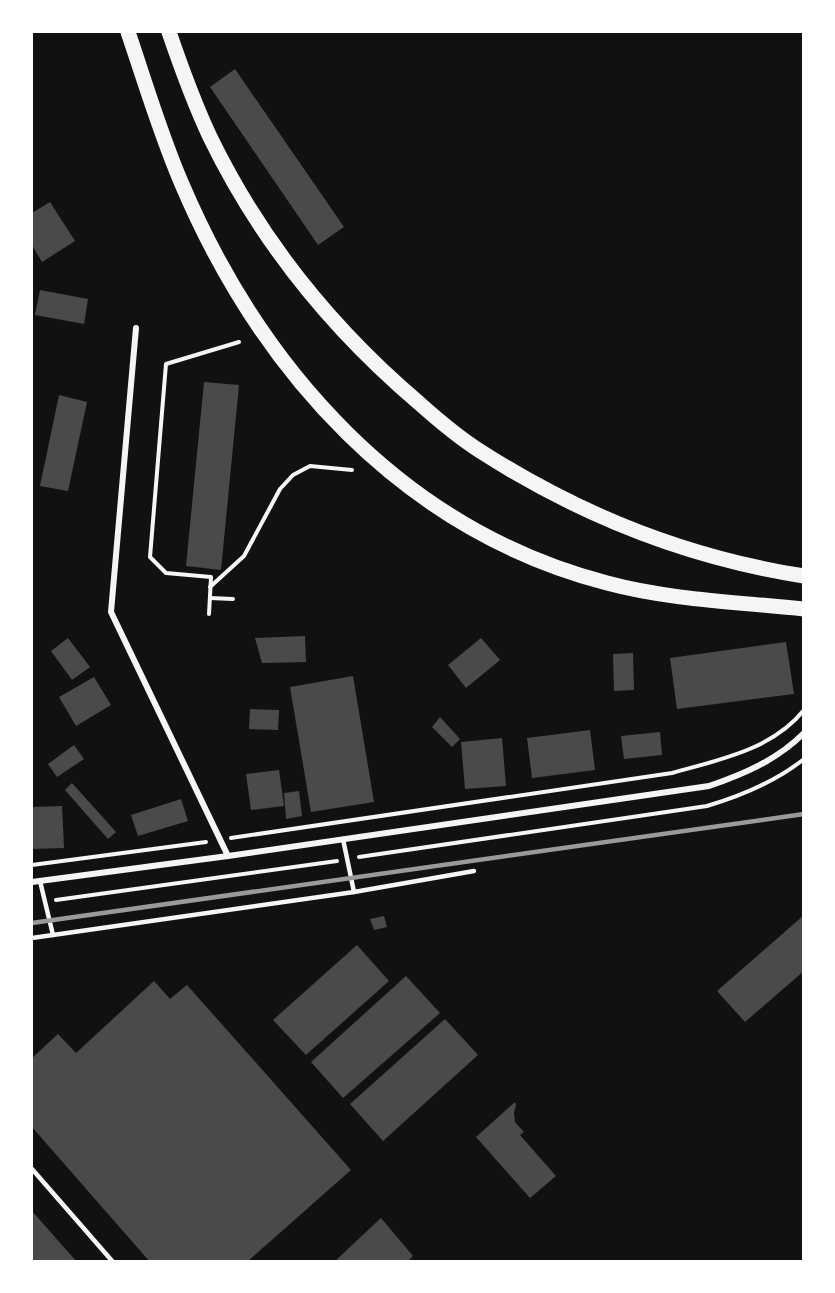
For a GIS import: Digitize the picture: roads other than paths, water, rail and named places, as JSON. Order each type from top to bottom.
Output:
[{"type":"main road","points":[[128,32],[181,182],[219,260],[278,354],[326,412],[363,450],[427,501],[478,533],[552,566],[607,584],[658,594],[804,609]]},
{"type":"main road","points":[[169,32],[210,136],[236,186],[267,236],[337,325],[403,390],[478,450],[535,485],[597,515],[692,551],[742,564],[802,574]]},
{"type":"street","points":[[136,328],[111,612],[228,856]]},
{"type":"street","points":[[32,882],[709,786],[737,777],[769,760],[804,733]]},
{"type":"lane","points":[[343,839],[354,892]]},
{"type":"lane","points":[[32,938],[354,892],[474,870]]},
{"type":"lane","points":[[40,881],[53,935]]},
{"type":"lane","points":[[32,1169],[113,1262]]},
{"type":"railway","points":[[32,923],[804,814]]}]
